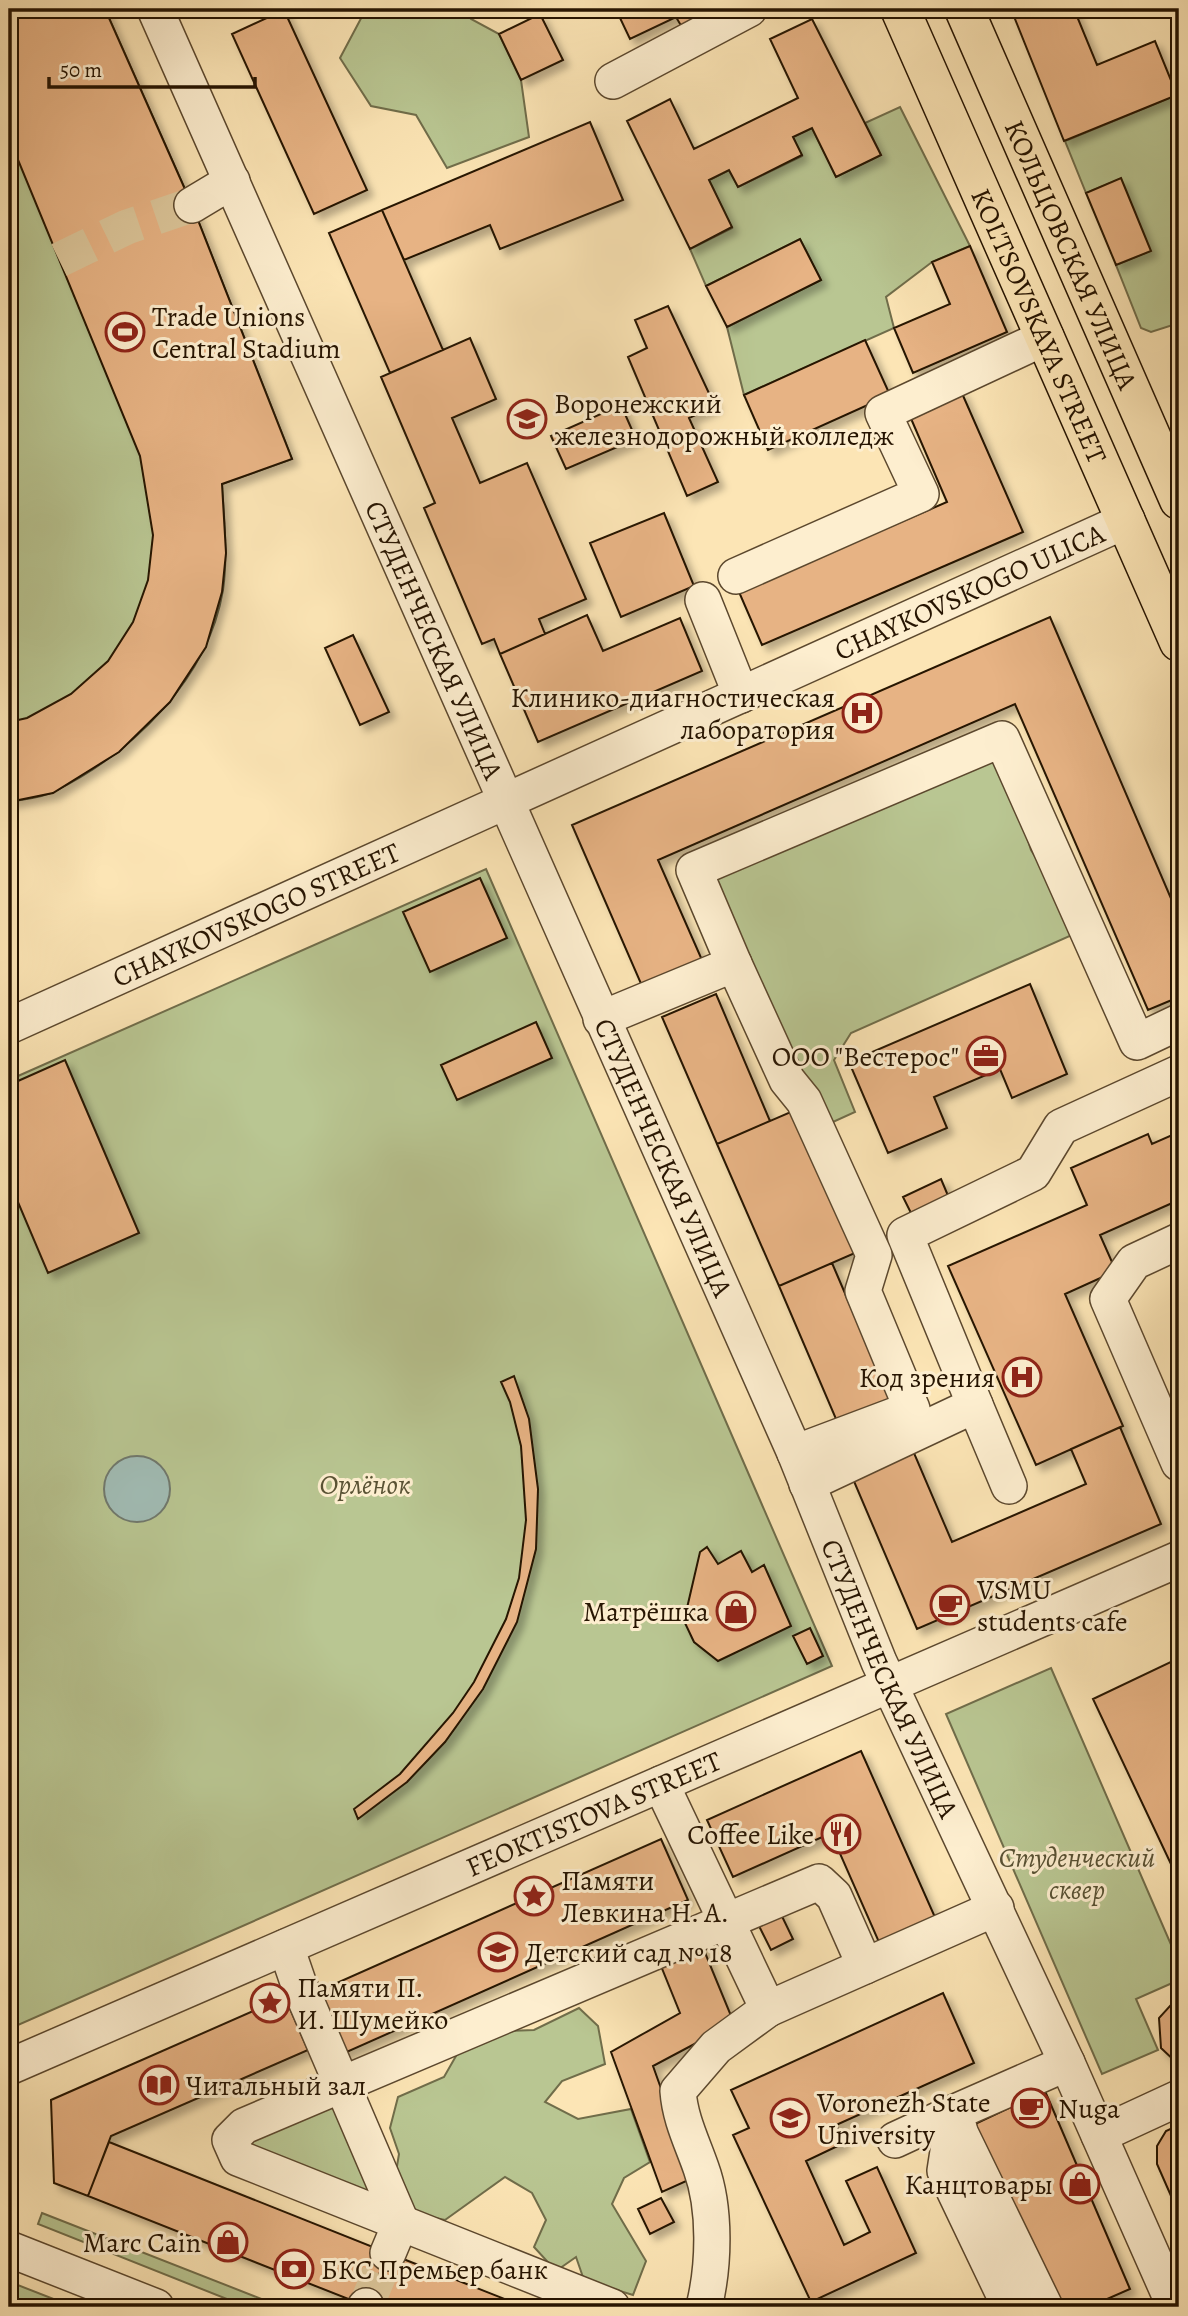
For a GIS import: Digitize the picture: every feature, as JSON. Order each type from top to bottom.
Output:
[{"type":"main road","name":"KOL'TSOVSKAYA STREET","points":[[900,9],[1179,642]]},
{"type":"main road","name":"КОЛЬЦОВСКАЯ УЛИЦА","points":[[964,9],[1179,493]]},
{"type":"street","name":"СТУДЕНЧЕСКАЯ УЛИЦА","points":[[155,9],[801,1469],[879,1662],[892,1684],[1099,2135],[1165,2304]]},
{"type":"street","points":[[613,81],[749,9]]},
{"type":"street","points":[[192,205],[232,181]]},
{"type":"street","points":[[736,576],[921,494],[883,413],[1046,337]]},
{"type":"street","name":"CHAYKOVSKOGO ULICA","points":[[505,803],[1127,520]]},
{"type":"street","points":[[703,600],[741,695]]},
{"type":"street","points":[[801,1469],[912,1409],[863,1291],[874,1255],[804,1101],[787,1080],[694,870],[1002,739],[1137,1042],[1179,1022]]},
{"type":"street","name":"CHAYKOVSKOGO STREET","points":[[9,1027],[505,803]]},
{"type":"street","points":[[601,1019],[734,964]]},
{"type":"street","points":[[1009,1486],[905,1235],[1033,1173],[1061,1127],[1179,1073]]},
{"type":"street","points":[[1179,1241],[1134,1262],[1108,1298],[1179,1463]]},
{"type":"street","points":[[801,1469],[975,1405]]},
{"type":"street","name":"FEOKTISTOVA STREET","points":[[9,2067],[1179,1559]]},
{"type":"street","points":[[661,1784],[768,2009]]},
{"type":"street","points":[[612,2307],[395,2237],[238,2158],[230,2140],[244,2126],[344,2086],[819,1882],[834,1896],[865,1966]]},
{"type":"street","points":[[704,2307],[709,2285],[709,2210],[703,2171],[679,2112],[678,2091],[716,2047],[768,2009],[996,1908]]},
{"type":"street","points":[[286,1947],[344,2086],[395,2237]]},
{"type":"street","points":[[895,2140],[955,2121],[1067,2063]]},
{"type":"street","points":[[1099,2135],[1179,2098]]},
{"type":"street","points":[[955,2121],[945,2171],[1010,2307]]},
{"type":"street","points":[[955,2121],[1045,2307]]},
{"type":"street","points":[[9,2249],[156,2307]]},
{"type":"green space","name":"Trade Unions Central Stadium","points":[[9,9],[105,9],[192,205],[292,459],[222,484],[225,564],[223,590],[215,623],[184,682],[163,709],[112,756],[84,775],[50,793],[9,802]]},
{"type":"green space","points":[[366,9],[462,9],[471,19],[499,34],[521,80],[529,137],[447,168],[416,115],[371,106],[340,58]]},
{"type":"green space","points":[[1179,94],[1179,323],[1151,332],[1141,328],[1116,265],[1150,251],[1120,179],[1086,193],[1065,141]]},
{"type":"green space","points":[[900,107],[970,246],[932,262],[886,297],[894,328],[744,395],[727,327],[821,280],[800,239],[706,286],[690,249],[732,228],[709,180],[729,170],[738,187],[802,156],[793,137],[812,128],[836,177],[881,155],[865,123]]},
{"type":"green space","points":[[1002,758],[1031,850],[1061,897],[1072,935],[851,1033],[834,1060],[855,1112],[833,1122],[795,1068],[705,875]]},
{"type":"green space","name":"Орлёнок","points":[[486,869],[832,1666],[9,2029],[9,1080]]},
{"type":"green space","name":"Студенческий сквер","points":[[1051,1668],[1179,1963],[1179,1980],[1136,1999],[1158,2050],[1102,2074],[946,1714]]},
{"type":"green space","points":[[579,2008],[598,2026],[605,2064],[562,2081],[545,2102],[578,2119],[631,2109],[650,2162],[624,2178],[612,2204],[646,2261],[633,2295],[584,2280],[576,2257],[556,2271],[534,2247],[546,2220],[532,2193],[505,2177],[445,2220],[407,2212],[394,2184],[399,2154],[390,2128],[398,2097],[444,2077],[460,2049],[487,2032],[534,2030]]},
{"type":"green space","points":[[338,2095],[376,2196],[249,2151],[250,2130]]},
{"type":"green space","points":[[42,2213],[282,2307],[247,2307],[38,2224]]},
{"type":"green space","points":[[10,2282],[74,2307],[27,2307],[9,2300]]},
{"type":"water","points":[[137,1456],[150,1459],[160,1466],[167,1476],[170,1489],[167,1502],[160,1512],[150,1519],[137,1522],[124,1519],[114,1512],[107,1502],[104,1489],[107,1476],[114,1466],[124,1459]]},
{"type":"building","name":"Trade Unions Central Stadium","points":[[9,9],[105,9],[192,205],[292,459],[222,484],[226,553],[222,592],[206,647],[170,702],[119,752],[53,793],[9,802],[9,722],[27,718],[71,694],[108,661],[133,622],[148,580],[153,535],[140,456],[9,138]]},
{"type":"building","points":[[640,9],[718,9],[683,29],[676,17],[630,39],[620,18]]},
{"type":"building","points":[[1011,9],[1074,9],[1097,65],[1155,41],[1177,95],[1064,141]]},
{"type":"building","points":[[284,10],[367,190],[314,214],[232,34]]},
{"type":"building","points":[[540,14],[563,60],[521,80],[499,34]]},
{"type":"building","points":[[812,19],[881,155],[836,177],[812,128],[793,137],[802,155],[738,187],[729,170],[709,180],[732,227],[690,249],[627,121],[670,99],[694,149],[798,98],[770,39]]},
{"type":"building","points":[[590,122],[623,200],[500,249],[490,225],[404,260],[382,210]]},
{"type":"building","points":[[1121,178],[1151,251],[1116,265],[1086,193]]},
{"type":"building","points":[[382,210],[443,350],[390,373],[329,233]]},
{"type":"building","points":[[800,239],[821,280],[727,327],[706,286]]},
{"type":"building","points":[[970,246],[1007,332],[913,373],[894,328],[950,304],[932,262]]},
{"type":"building","points":[[668,306],[715,406],[689,418],[718,482],[687,496],[628,357],[647,348],[635,320]]},
{"type":"building","points":[[470,338],[496,399],[452,418],[480,483],[527,463],[586,599],[539,619],[545,634],[500,654],[494,639],[482,644],[424,508],[435,503],[381,377]]},
{"type":"building","points":[[865,340],[890,395],[768,450],[744,395]]},
{"type":"building","points":[[961,391],[1023,532],[762,645],[739,592],[947,502],[909,414]]},
{"type":"building","points":[[621,405],[636,439],[566,469],[551,436]]},
{"type":"building","points":[[664,513],[694,586],[621,617],[590,543]]},
{"type":"building","points":[[587,615],[603,651],[680,618],[702,671],[538,742],[500,654]]},
{"type":"building","points":[[1050,617],[1179,917],[1179,997],[1148,1010],[1015,704],[658,860],[702,960],[642,986],[572,825]]},
{"type":"building","points":[[353,635],[389,712],[360,725],[325,648]]},
{"type":"building","points":[[480,878],[507,938],[430,972],[403,912]]},
{"type":"building","points":[[1030,984],[1067,1074],[1012,1098],[1000,1069],[934,1097],[947,1128],[888,1153],[849,1062]]},
{"type":"building","points":[[716,994],[770,1121],[717,1144],[662,1017]]},
{"type":"building","points":[[536,1022],[552,1058],[457,1100],[441,1065]]},
{"type":"building","points":[[65,1060],[139,1233],[48,1273],[9,1181],[9,1085]]},
{"type":"building","points":[[793,1111],[855,1253],[779,1286],[717,1144]]},
{"type":"building","points":[[1179,1132],[1179,1200],[1100,1235],[1116,1271],[1065,1294],[1123,1426],[1036,1465],[948,1266],[1087,1205],[1071,1168],[1148,1134],[1152,1144]]},
{"type":"building","points":[[941,1179],[949,1198],[912,1215],[903,1197]]},
{"type":"building","points":[[832,1263],[892,1403],[839,1426],[779,1286]]},
{"type":"building","points":[[514,1376],[529,1419],[538,1489],[536,1549],[517,1622],[483,1689],[445,1742],[407,1782],[358,1819],[354,1809],[400,1774],[453,1713],[474,1682],[506,1619],[519,1578],[526,1520],[521,1446],[510,1402],[501,1382]]},
{"type":"building","points":[[1120,1427],[1161,1524],[917,1629],[853,1479],[914,1453],[952,1542],[1086,1484],[1071,1449]]},
{"type":"building","name":"Матрёшка","points":[[707,1547],[718,1564],[741,1551],[752,1572],[764,1565],[791,1626],[718,1661],[694,1642],[684,1621],[700,1552]]},
{"type":"building","points":[[810,1628],[823,1656],[807,1664],[793,1636]]},
{"type":"building","points":[[1179,1658],[1179,1881],[1093,1699]]},
{"type":"building","points":[[861,1751],[938,1924],[882,1949],[831,1833],[733,1877],[707,1820]]},
{"type":"building","points":[[661,1839],[688,1900],[340,2055],[312,1994]]},
{"type":"building","points":[[777,1906],[793,1939],[771,1950],[754,1916]]},
{"type":"building","points":[[701,1943],[734,2023],[653,2066],[693,2178],[662,2192],[611,2052],[680,2013],[659,1961]]},
{"type":"building","points":[[943,1993],[974,2063],[836,2125],[844,2143],[806,2161],[844,2245],[870,2232],[846,2181],[877,2167],[916,2253],[811,2302],[733,2135],[749,2128],[731,2090]]},
{"type":"building","points":[[1179,1996],[1179,2065],[1161,2048],[1159,2018]]},
{"type":"building","points":[[285,1997],[308,2050],[111,2136],[88,2196],[54,2183],[51,2100]]},
{"type":"building","points":[[1045,2091],[1130,2289],[1089,2307],[1064,2307],[975,2124]]},
{"type":"building","points":[[1179,2125],[1179,2214],[1157,2164],[1157,2146],[1166,2131]]},
{"type":"building","points":[[109,2142],[388,2253],[366,2306],[88,2196]]},
{"type":"building","points":[[661,2198],[674,2222],[650,2234],[638,2209]]},
{"type":"building","points":[[388,2253],[525,2307],[366,2306]]},
{"type":"tunnel","points":[[59,260],[127,227],[192,205]]},
{"type":"tunnel","points":[[366,2306],[388,2253]]},
{"type":"place","name":"Trade Unions Central Stadium","points":[[125,332]]},
{"type":"place","name":"Воронежский железнодорожный колледж","points":[[527,419]]},
{"type":"place","name":"Клинико-диагностическая лаборатория","points":[[862,713]]},
{"type":"place","name":"ООО \"Вестерос\"","points":[[986,1056]]},
{"type":"place","name":"Код зрения","points":[[1022,1377]]},
{"type":"place","name":"VSMU students cafe","points":[[950,1605]]},
{"type":"place","name":"Матрёшка","points":[[736,1611]]},
{"type":"place","name":"Coffee Like","points":[[841,1834]]},
{"type":"place","name":"Памяти Левкина Н. А.","points":[[534,1896]]},
{"type":"place","name":"Детский сад № 18","points":[[498,1952]]},
{"type":"place","name":"Памяти П. И. Шумейко","points":[[270,2003]]},
{"type":"place","name":"Читальный зал","points":[[159,2085]]},
{"type":"place","name":"Nuga","points":[[1031,2108]]},
{"type":"place","name":"Voronezh State University","points":[[790,2118]]},
{"type":"place","name":"Канцтовары","points":[[1080,2184]]},
{"type":"place","name":"Marc Cain","points":[[228,2242]]},
{"type":"place","name":"БКС Премьер банк","points":[[294,2269]]}]
